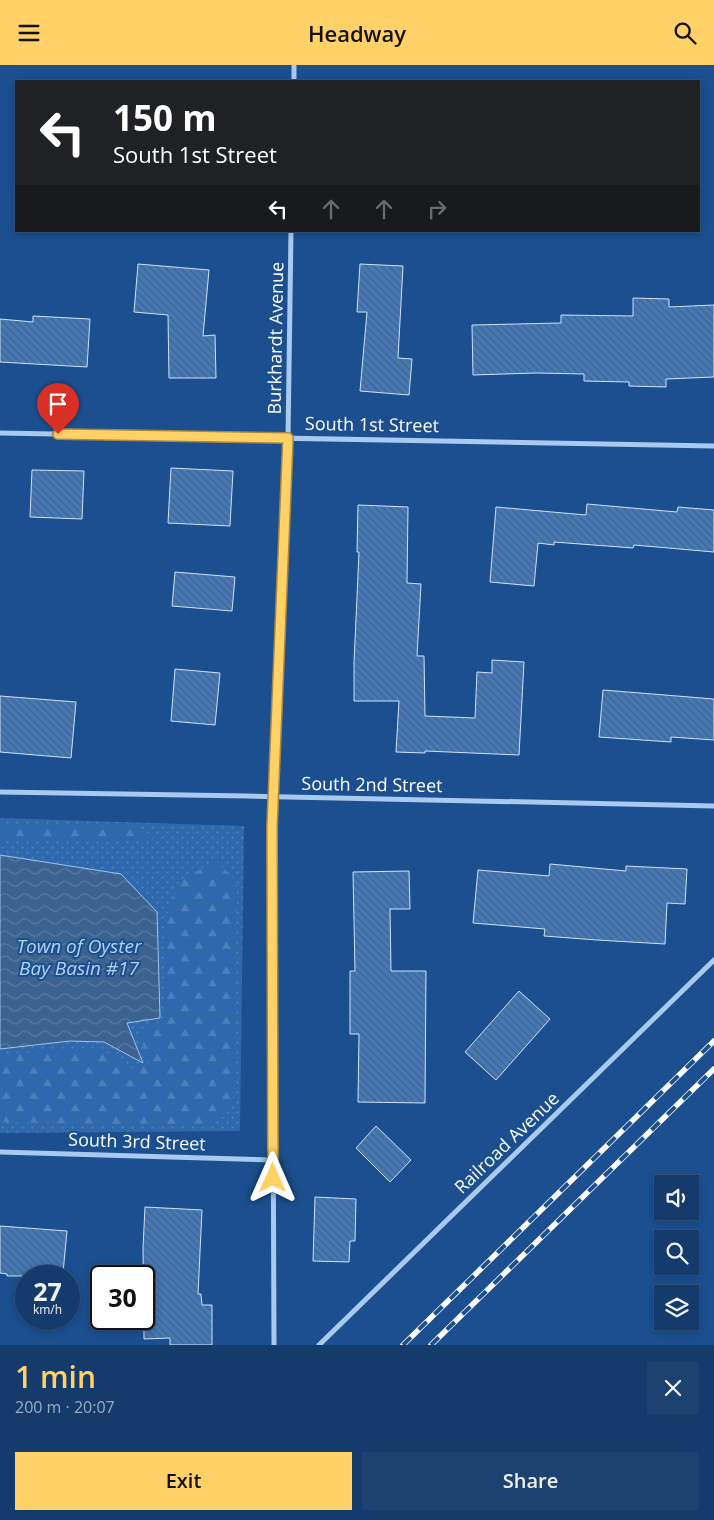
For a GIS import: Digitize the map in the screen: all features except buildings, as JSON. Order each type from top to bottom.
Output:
[{"type":"street","points":[[294,65],[294,80]]},
{"type":"street","name":"Burkhardt Avenue","points":[[274,1345],[273,796],[288,438],[291,232]]},
{"type":"street","name":"South 1st Street","points":[[0,433],[714,446]]},
{"type":"street","name":"South 2nd Street","points":[[0,793],[273,796],[714,805]]},
{"type":"street","name":"Railroad Avenue","points":[[319,1345],[714,960]]},
{"type":"street","name":"South 3rd Street","points":[[0,1152],[273,1160]]},
{"type":"green space","points":[[0,818],[244,826],[240,1131],[0,1133]]},
{"type":"green space","points":[[0,825],[137,827],[155,838],[111,842],[0,839]]},
{"type":"green space","points":[[216,861],[237,882],[233,1100],[226,1115],[209,1126],[0,1122],[0,1054],[100,1049],[131,1068],[148,1065],[139,1030],[163,1024],[168,910],[184,878]]},
{"type":"water","name":"Town of Oyster Bay Basin #17","points":[[0,855],[121,874],[157,912],[160,1018],[127,1023],[143,1063],[104,1042],[70,1041],[0,1049]]},
{"type":"railway","points":[[403,1345],[714,1041]]},
{"type":"railway","points":[[431,1345],[714,1069]]},
{"type":"route","points":[[58,434],[288,438],[272,827],[273,1178]]}]
